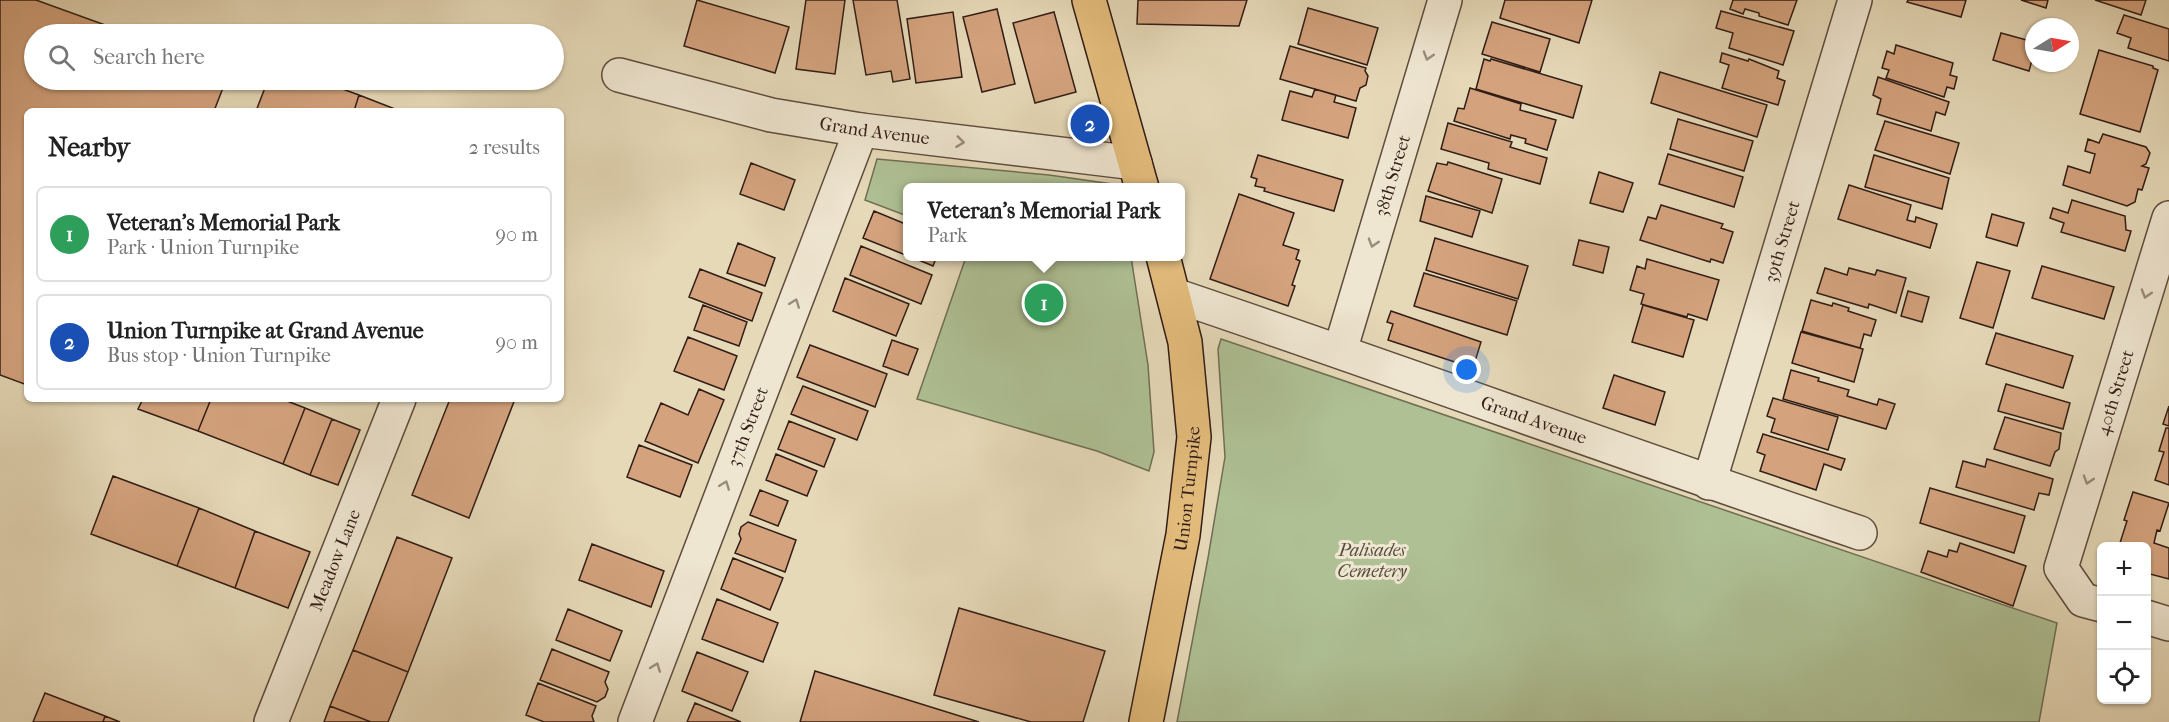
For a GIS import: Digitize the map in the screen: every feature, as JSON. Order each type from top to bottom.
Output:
[{"type":"main road","points":[[1089,0],[1138,175]]},
{"type":"main road","name":"Union Turnpike","points":[[1146,722],[1183,535],[1194,437],[1185,342],[1164,261]]},
{"type":"street","name":"38th Street","points":[[1340,351],[1445,0]]},
{"type":"street","name":"39th Street","points":[[1709,483],[1855,0]]},
{"type":"street","name":"Grand Avenue","points":[[620,75],[771,116],[1138,175]]},
{"type":"street","name":"37th Street","points":[[635,722],[861,130]]},
{"type":"street","name":"40th Street","points":[[2097,604],[2083,600],[2061,568],[2169,218]]},
{"type":"street","name":"Grand Avenue","points":[[1174,296],[1340,351],[1709,483],[1860,533]]},
{"type":"street","name":"Meadow Lane","points":[[271,722],[398,402]]},
{"type":"street","points":[[2151,619],[2169,624]]},
{"type":"green space","points":[[877,159],[1049,175],[1105,183],[903,183],[903,214],[865,200]]},
{"type":"green space","points":[[965,261],[1132,261],[1148,365],[1154,452],[1149,471],[1097,451],[917,399]]},
{"type":"green space","name":"Palisades Cemetery","points":[[1221,339],[2057,623],[2039,722],[1177,722],[1225,457],[1218,349]]},
{"type":"building","points":[[0,0],[36,0],[102,24],[24,24],[24,90],[222,90],[215,108],[24,108],[24,384],[0,375]]},
{"type":"building","points":[[697,0],[789,27],[775,73],[684,46]]},
{"type":"building","points":[[806,0],[845,0],[835,74],[796,69]]},
{"type":"building","points":[[853,0],[897,0],[910,79],[893,82],[891,71],[866,75]]},
{"type":"building","points":[[1138,0],[1247,0],[1239,26],[1137,24]]},
{"type":"building","points":[[1505,0],[1592,0],[1579,43],[1500,18]]},
{"type":"building","points":[[1733,0],[1797,0],[1788,25],[1745,9],[1743,14],[1730,9]]},
{"type":"building","points":[[1908,0],[1966,0],[1961,17],[1907,2]]},
{"type":"building","points":[[2021,0],[2048,0],[2046,8]]},
{"type":"building","points":[[2095,0],[2146,0],[2141,15]]},
{"type":"building","points":[[1308,8],[1378,28],[1367,65],[1298,44]]},
{"type":"building","points":[[997,9],[1015,84],[982,92],[963,17]]},
{"type":"building","points":[[1721,11],[1794,31],[1783,65],[1729,48],[1733,33],[1716,28]]},
{"type":"building","points":[[953,12],[962,77],[916,83],[907,19]]},
{"type":"building","points":[[1054,12],[1076,92],[1035,103],[1013,23]]},
{"type":"building","points":[[2124,15],[2169,29],[2169,61],[2128,48],[2131,38],[2117,33]]},
{"type":"building","points":[[1492,22],[1550,39],[1540,72],[1482,54]]},
{"type":"building","points":[[2001,33],[2025,40],[2025,70],[1993,60]]},
{"type":"building","points":[[1896,45],[1953,63],[1950,75],[1957,77],[1954,89],[1947,87],[1944,97],[1886,78],[1889,70],[1882,68],[1887,51],[1894,54]]},
{"type":"building","points":[[1290,46],[1366,68],[1368,76],[1366,85],[1360,88],[1356,101],[1280,79]]},
{"type":"building","points":[[2099,50],[2153,66],[2158,70],[2140,132],[2080,114]]},
{"type":"building","points":[[1722,53],[1748,61],[1749,59],[1779,71],[1777,78],[1785,81],[1778,105],[1722,88],[1729,65],[1720,62]]},
{"type":"building","points":[[1484,59],[1490,61],[1491,59],[1582,86],[1573,118],[1476,89]]},
{"type":"building","points":[[1660,72],[1767,105],[1757,137],[1651,103]]},
{"type":"building","points":[[1878,77],[1949,102],[1945,115],[1936,112],[1931,131],[1877,114],[1881,99],[1873,95]]},
{"type":"building","points":[[1470,88],[1521,104],[1520,110],[1556,120],[1547,150],[1525,143],[1526,139],[1511,135],[1510,139],[1454,121],[1458,108],[1464,109]]},
{"type":"building","points":[[1315,89],[1336,95],[1334,102],[1356,108],[1348,138],[1282,120],[1290,91],[1312,97]]},
{"type":"building","points":[[264,90],[345,90],[359,95],[355,108],[257,108]]},
{"type":"building","points":[[359,95],[392,108],[355,108]]},
{"type":"building","points":[[1678,119],[1753,141],[1744,171],[1670,149]]},
{"type":"building","points":[[1885,121],[1959,143],[1950,174],[1875,150]]},
{"type":"building","points":[[1448,123],[1512,142],[1510,147],[1547,158],[1540,184],[1488,169],[1489,163],[1441,149]]},
{"type":"building","points":[[2103,134],[2146,147],[2150,153],[2146,164],[2142,166],[2149,168],[2142,190],[2138,189],[2135,202],[2127,206],[2063,185],[2068,166],[2090,173],[2095,154],[2085,151],[2088,139],[2099,143]]},
{"type":"building","points":[[1668,154],[1743,177],[1734,207],[1659,184]]},
{"type":"building","points":[[1258,155],[1343,180],[1334,211],[1264,191],[1265,188],[1255,186],[1257,179],[1251,177]]},
{"type":"building","points":[[1874,155],[1949,178],[1942,209],[1865,187]]},
{"type":"building","points":[[1448,162],[1502,179],[1492,213],[1428,191],[1437,163],[1447,165]]},
{"type":"building","points":[[751,163],[795,180],[784,210],[740,194]]},
{"type":"building","points":[[1599,172],[1633,183],[1623,212],[1590,203]]},
{"type":"building","points":[[1849,185],[1911,205],[1907,220],[1915,222],[1916,217],[1937,224],[1930,248],[1838,219]]},
{"type":"building","points":[[1239,194],[1294,213],[1283,245],[1299,250],[1296,259],[1300,261],[1288,306],[1210,279]]},
{"type":"building","points":[[1426,196],[1480,211],[1472,237],[1420,221]]},
{"type":"building","points":[[2072,200],[2125,216],[2126,230],[2131,231],[2125,251],[2061,232],[2064,223],[2050,218],[2053,208],[2068,213]]},
{"type":"building","points":[[1661,205],[1723,224],[1721,228],[1733,232],[1723,263],[1711,259],[1710,262],[1640,240],[1648,217],[1656,219]]},
{"type":"building","points":[[874,211],[903,223],[903,254],[863,238]]},
{"type":"building","points":[[1992,214],[2024,223],[2017,246],[1986,237]]},
{"type":"building","points":[[1435,238],[1528,266],[1518,299],[1426,270]]},
{"type":"building","points":[[1579,240],[1609,247],[1603,273],[1573,265]]},
{"type":"building","points":[[738,243],[775,258],[765,286],[727,273]]},
{"type":"building","points":[[861,246],[932,275],[921,304],[850,275]]},
{"type":"building","points":[[1647,259],[1719,280],[1707,320],[1641,304],[1644,294],[1630,290],[1637,266],[1645,269]]},
{"type":"building","points":[[921,261],[935,261],[933,266]]},
{"type":"building","points":[[1977,262],[2010,271],[1993,328],[1960,318]]},
{"type":"building","points":[[2042,266],[2114,287],[2104,319],[2032,298]]},
{"type":"building","points":[[1825,268],[1847,275],[1849,268],[1875,275],[1877,270],[1906,278],[1896,313],[1869,304],[1868,308],[1817,293]]},
{"type":"building","points":[[700,269],[762,293],[752,321],[689,297]]},
{"type":"building","points":[[1424,273],[1517,301],[1507,335],[1414,306]]},
{"type":"building","points":[[845,278],[909,304],[896,336],[833,311]]},
{"type":"building","points":[[1908,291],[1929,297],[1922,322],[1901,316]]},
{"type":"building","points":[[1811,300],[1832,306],[1833,303],[1849,308],[1848,311],[1876,320],[1871,336],[1864,334],[1860,348],[1802,331]]},
{"type":"building","points":[[703,305],[747,322],[739,346],[694,330]]},
{"type":"building","points":[[1643,305],[1694,320],[1683,357],[1632,342]]},
{"type":"building","points":[[1391,311],[1481,342],[1473,368],[1388,340],[1393,324],[1387,322]]},
{"type":"building","points":[[1801,332],[1863,349],[1854,382],[1792,363]]},
{"type":"building","points":[[1996,333],[2073,356],[2063,388],[1986,364]]},
{"type":"building","points":[[688,337],[737,356],[724,390],[674,371]]},
{"type":"building","points":[[892,340],[918,349],[908,375],[883,366]]},
{"type":"building","points":[[810,345],[887,374],[875,407],[797,377]]},
{"type":"building","points":[[1791,370],[1849,390],[1847,396],[1877,405],[1879,399],[1895,404],[1886,429],[1783,399]]},
{"type":"building","points":[[1614,375],[1665,392],[1655,425],[1603,408]]},
{"type":"building","points":[[2006,384],[2070,403],[2063,429],[1998,411]]},
{"type":"building","points":[[803,386],[868,411],[857,440],[791,414]]},
{"type":"building","points":[[699,389],[724,400],[698,463],[645,441],[661,403],[688,415]]},
{"type":"building","points":[[1773,398],[1838,417],[1828,450],[1771,432],[1775,419],[1767,416]]},
{"type":"building","points":[[142,402],[210,402],[198,431],[138,409]]},
{"type":"building","points":[[210,402],[290,402],[305,408],[283,464],[198,431]]},
{"type":"building","points":[[449,402],[514,402],[469,518],[412,495]]},
{"type":"building","points":[[2169,406],[2169,426],[2163,424]]},
{"type":"building","points":[[305,408],[332,419],[310,475],[283,464]]},
{"type":"building","points":[[2005,417],[2061,433],[2059,449],[2055,452],[2050,466],[1994,449]]},
{"type":"building","points":[[332,419],[360,430],[338,485],[310,475]]},
{"type":"building","points":[[789,421],[835,439],[824,467],[778,449]]},
{"type":"building","points":[[2166,428],[2169,428],[2169,485],[2155,480],[2164,452],[2159,451]]},
{"type":"building","points":[[1763,434],[1845,459],[1841,470],[1824,464],[1816,490],[1760,471],[1765,455],[1757,452]]},
{"type":"building","points":[[639,445],[692,465],[680,497],[627,477]]},
{"type":"building","points":[[776,454],[817,471],[807,496],[766,480]]},
{"type":"building","points":[[1987,459],[2053,479],[2049,495],[2039,493],[2034,510],[1956,487],[1963,461],[1985,467]]},
{"type":"building","points":[[113,476],[199,508],[177,566],[91,534]]},
{"type":"building","points":[[1930,488],[2025,516],[2014,553],[1920,523]]},
{"type":"building","points":[[760,490],[788,501],[778,526],[750,515]]},
{"type":"building","points":[[2133,492],[2169,503],[2154,543],[2169,548],[2169,579],[2151,574],[2151,542],[2120,542],[2127,521],[2124,520]]},
{"type":"building","points":[[199,508],[255,531],[235,588],[177,566]]},
{"type":"building","points":[[748,522],[796,540],[785,572],[735,553],[741,539],[739,534],[741,527]]},
{"type":"building","points":[[255,531],[310,552],[288,608],[235,588]]},
{"type":"building","points":[[397,537],[452,558],[408,672],[353,650]]},
{"type":"building","points":[[1960,543],[2026,566],[2013,606],[1921,572],[1928,551],[1947,557],[1949,550],[1957,552]]},
{"type":"building","points":[[592,544],[664,571],[651,607],[579,580]]},
{"type":"building","points":[[733,558],[783,578],[770,610],[721,589]]},
{"type":"building","points":[[717,599],[778,623],[763,662],[702,639]]},
{"type":"building","points":[[959,608],[1105,651],[1083,722],[1031,722],[934,695]]},
{"type":"building","points":[[568,609],[622,631],[610,661],[556,640]]},
{"type":"building","points":[[552,649],[609,672],[605,682],[608,689],[605,697],[597,702],[540,680]]},
{"type":"building","points":[[353,650],[408,672],[388,722],[371,722],[330,706]]},
{"type":"building","points":[[697,652],[748,672],[732,711],[682,691]]},
{"type":"building","points":[[815,671],[979,722],[800,722]]},
{"type":"building","points":[[538,683],[596,706],[592,716],[594,722],[544,722],[526,715]]},
{"type":"building","points":[[45,693],[105,716],[103,722],[33,722]]},
{"type":"building","points":[[695,703],[741,722],[687,722]]},
{"type":"building","points":[[330,706],[371,722],[324,722]]},
{"type":"building","points":[[105,716],[120,722],[103,722]]},
{"type":"place","name":"Union Turnpike at Grand Avenue","points":[[1090,124]]},
{"type":"place","name":"Veteran's Memorial Park","points":[[1044,303]]}]
